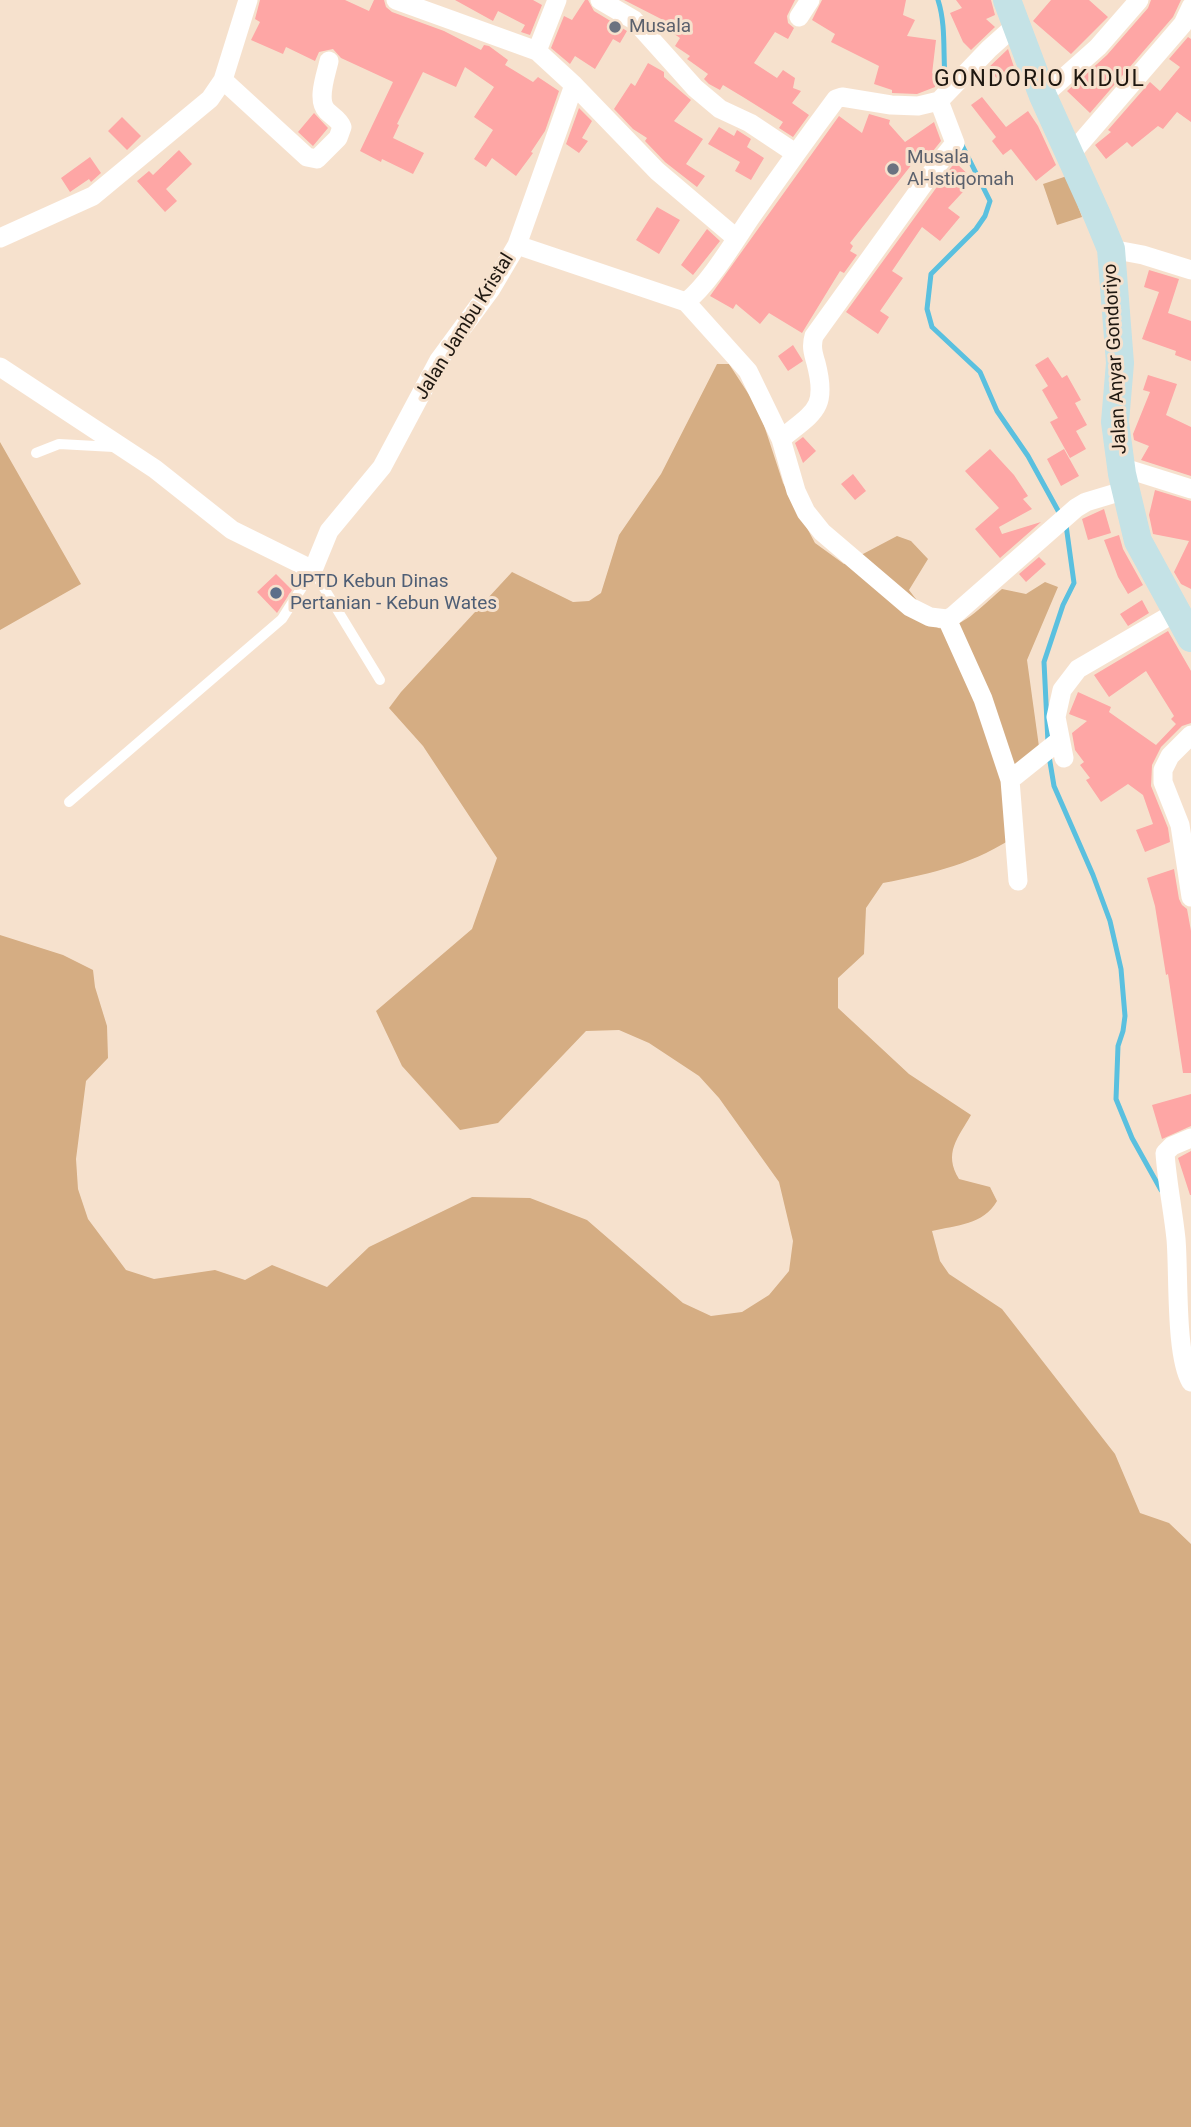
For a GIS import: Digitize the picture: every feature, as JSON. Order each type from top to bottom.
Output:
[{"type":"street","points":[[0,238],[93,196],[210,99],[223,80],[248,0]]},
{"type":"street","points":[[396,0],[537,51],[574,85],[657,171],[736,238]]},
{"type":"street","points":[[537,51],[557,0]]},
{"type":"street","points":[[600,0],[634,20],[695,88],[720,108],[750,123],[795,153]]},
{"type":"street","points":[[799,17],[810,0]]},
{"type":"street","points":[[1043,96],[1098,47],[1139,0]]},
{"type":"street","points":[[686,302],[698,290],[836,99],[842,97],[891,105],[918,106],[939,101],[989,49],[1012,12]]},
{"type":"street","name":"Jalan Anyar Gondoriyo","points":[[1012,12],[1043,96],[1111,249],[1120,363],[1115,422],[1124,478],[1138,541],[1191,638]]},
{"type":"street","points":[[1070,155],[1188,20]]},
{"type":"street","points":[[223,80],[307,157],[317,159],[338,138],[342,127],[340,121],[326,110],[321,102],[329,61]]},
{"type":"street","name":"Jalan Jambu Kristal","points":[[313,570],[329,531],[382,467],[439,360],[491,289],[517,245],[574,85]]},
{"type":"street","points":[[780,439],[811,414],[821,399],[811,345],[814,336],[953,147],[954,139],[939,101]]},
{"type":"street","points":[[517,245],[686,302],[748,371],[780,439],[796,491],[806,512],[822,532],[910,607],[930,617],[947,619],[958,612],[1076,508],[1124,478],[1191,489]]},
{"type":"street","points":[[1111,249],[1143,255],[1191,271]]},
{"type":"street","points":[[0,367],[155,470],[232,530],[313,570]]},
{"type":"street","points":[[1010,780],[1055,749],[1059,699],[1062,690],[1078,669],[1176,612]]},
{"type":"street","points":[[947,619],[983,699],[1010,780],[1018,881]]},
{"type":"street","points":[[1191,735],[1170,756],[1163,770],[1163,782],[1180,825],[1191,897]]},
{"type":"street","points":[[1191,1138],[1171,1146],[1166,1153],[1183,1236],[1185,1371],[1191,1382]]},
{"type":"lane","points":[[36,453],[59,444],[122,447]]},
{"type":"lane","points":[[69,802],[282,619],[313,570],[380,680]]},
{"type":"shaded area","points":[[1067,176],[1082,217],[1057,225],[1043,184]]},
{"type":"shaded area","points":[[717,364],[729,364],[759,410],[783,483],[815,543],[844,564],[897,536],[911,541],[928,559],[909,590],[938,628],[947,628],[964,620],[1002,589],[1026,594],[1045,582],[1058,587],[1027,660],[1040,754],[1017,773],[1019,834],[986,853],[954,866],[883,883],[866,908],[864,954],[838,978],[838,1008],[909,1074],[971,1115],[954,1146],[954,1170],[959,1179],[990,1187],[997,1201],[977,1219],[932,1231],[940,1261],[949,1274],[1002,1309],[1115,1454],[1140,1513],[1169,1523],[1191,1544],[1191,2127],[0,2127],[0,935],[63,955],[93,970],[95,987],[107,1026],[108,1058],[86,1081],[76,1159],[78,1189],[88,1219],[126,1270],[154,1279],[215,1270],[245,1280],[272,1265],[327,1287],[369,1247],[472,1197],[530,1198],[587,1220],[683,1303],[711,1316],[742,1312],[769,1295],[789,1271],[793,1241],[779,1182],[719,1098],[699,1076],[649,1043],[619,1030],[586,1031],[498,1123],[460,1130],[402,1066],[376,1011],[472,929],[497,858],[423,746],[389,708],[512,572],[573,602],[589,601],[601,593],[619,535],[661,474]]},
{"type":"shaded area","points":[[0,442],[81,584],[0,630]]},
{"type":"building","points":[[260,0],[345,0],[369,11],[374,0],[384,0],[386,7],[392,12],[444,31],[481,50],[484,45],[489,46],[508,60],[505,65],[533,82],[538,77],[559,91],[545,131],[516,176],[492,158],[486,167],[474,159],[493,130],[474,117],[494,87],[465,67],[456,87],[423,72],[397,124],[399,125],[393,138],[424,153],[413,174],[382,159],[381,162],[360,151],[393,82],[341,58],[333,49],[319,52],[315,61],[286,47],[283,54],[251,40],[260,22],[255,19]]},
{"type":"building","points":[[455,0],[533,0],[542,5],[530,35],[521,32],[525,25],[498,11],[493,21]]},
{"type":"building","points":[[585,0],[588,0],[594,11],[627,31],[620,43],[613,39],[595,69],[575,56],[570,64],[551,48],[564,16],[572,20]]},
{"type":"building","points":[[624,0],[795,0],[787,16],[788,23],[794,28],[788,39],[775,32],[754,63],[777,78],[783,70],[795,78],[793,88],[801,91],[792,103],[809,115],[793,137],[779,128],[783,122],[723,85],[720,90],[709,84],[704,79],[708,74],[687,59],[690,56],[675,46],[680,38],[664,27],[667,22]]},
{"type":"building","points":[[822,0],[906,0],[903,15],[915,20],[907,36],[936,40],[932,74],[936,70],[935,87],[917,94],[892,93],[892,90],[874,84],[879,66],[831,42],[835,34],[812,20]]},
{"type":"building","points":[[956,0],[991,0],[995,15],[986,19],[995,27],[971,50],[963,42],[950,13],[962,8]]},
{"type":"building","points":[[1051,0],[1089,0],[1108,17],[1071,54],[1033,21]]},
{"type":"building","points":[[1151,0],[1181,0],[1173,17],[1090,113],[1067,91],[1107,55],[1148,8]]},
{"type":"building","points":[[1188,37],[1191,39],[1191,122],[1177,112],[1163,129],[1158,126],[1132,147],[1127,142],[1106,159],[1095,145],[1111,132],[1108,130],[1150,82],[1160,91],[1180,67],[1169,59]]},
{"type":"building","points":[[1008,49],[1014,67],[1000,81],[987,69]]},
{"type":"building","points":[[648,63],[664,72],[664,77],[691,100],[674,121],[703,139],[686,164],[705,176],[697,187],[665,162],[645,141],[647,138],[633,129],[614,109],[631,83],[635,86]]},
{"type":"building","points":[[982,97],[1006,127],[1028,111],[1056,165],[1036,181],[1011,149],[1003,155],[992,141],[996,137],[971,105]]},
{"type":"building","points":[[579,108],[592,121],[582,138],[588,141],[579,153],[566,144]]},
{"type":"building","points":[[314,113],[328,128],[313,146],[298,132]]},
{"type":"building","points":[[869,114],[890,120],[889,124],[905,142],[934,122],[941,141],[925,161],[920,154],[850,243],[853,246],[850,251],[857,255],[844,273],[840,271],[802,333],[769,313],[760,324],[736,304],[733,309],[710,296],[839,116],[862,133]]},
{"type":"building","points":[[122,117],[141,136],[127,150],[108,131]]},
{"type":"building","points":[[719,127],[734,136],[737,130],[751,139],[747,147],[764,158],[751,180],[735,171],[740,162],[708,144]]},
{"type":"building","points":[[179,150],[192,164],[166,189],[177,201],[165,212],[137,181],[149,171],[153,175]]},
{"type":"building","points":[[90,157],[101,173],[91,182],[89,179],[70,192],[61,178]]},
{"type":"building","points":[[955,162],[974,180],[948,208],[960,217],[940,241],[922,227],[892,271],[903,278],[880,311],[889,317],[878,334],[846,312]]},
{"type":"building","points":[[657,207],[680,220],[659,254],[636,240]]},
{"type":"building","points":[[707,229],[720,241],[693,275],[681,265]]},
{"type":"building","points":[[1149,270],[1179,279],[1168,313],[1191,321],[1191,361],[1175,355],[1176,351],[1142,339],[1159,292],[1144,287]]},
{"type":"building","points":[[793,345],[803,361],[788,371],[778,356]]},
{"type":"building","points":[[1048,357],[1062,378],[1067,375],[1081,400],[1075,403],[1087,425],[1076,431],[1086,449],[1070,458],[1050,422],[1058,418],[1042,390],[1048,386],[1035,365]]},
{"type":"building","points":[[1148,375],[1177,384],[1166,415],[1191,427],[1191,476],[1141,460],[1149,446],[1134,440],[1133,434],[1150,392],[1143,390]]},
{"type":"building","points":[[803,437],[816,451],[803,463],[795,443]]},
{"type":"building","points":[[990,449],[1014,475],[1028,496],[1023,499],[1032,509],[999,527],[1002,534],[1041,522],[1000,558],[975,529],[999,508],[965,471]]},
{"type":"building","points":[[1064,449],[1079,476],[1061,486],[1047,459]]},
{"type":"building","points":[[853,474],[866,491],[855,500],[841,484]]},
{"type":"building","points":[[1155,490],[1191,501],[1191,589],[1181,584],[1174,572],[1189,541],[1153,534],[1149,515]]},
{"type":"building","points":[[1104,509],[1111,533],[1088,540],[1082,519]]},
{"type":"building","points":[[1119,535],[1123,549],[1143,585],[1128,594],[1118,577],[1104,540]]},
{"type":"building","points":[[1039,557],[1046,564],[1026,582],[1019,574]]},
{"type":"building","name":"UPTD Kebun Dinas Pertanian - Kebun Wates","points":[[276,574],[292,590],[277,613],[257,592]]},
{"type":"building","points":[[1142,600],[1149,613],[1128,626],[1120,614]]},
{"type":"building","points":[[1168,631],[1191,671],[1191,723],[1182,726],[1161,747],[1152,765],[1151,786],[1168,828],[1170,842],[1145,852],[1136,830],[1153,824],[1143,795],[1128,784],[1101,802],[1086,780],[1090,778],[1080,765],[1084,762],[1075,750],[1072,733],[1087,721],[1069,714],[1078,692],[1111,707],[1109,712],[1156,745],[1176,724],[1171,719],[1174,716],[1146,671],[1109,697],[1094,675]]},
{"type":"building","points":[[1174,869],[1179,899],[1187,909],[1191,931],[1191,1073],[1183,1073],[1168,974],[1166,975],[1155,906],[1147,878]]},
{"type":"building","points":[[1191,1094],[1191,1126],[1162,1139],[1152,1105]]},
{"type":"building","points":[[1191,1151],[1191,1195],[1190,1195],[1178,1158]]},
{"type":"waterway","points":[[938,0],[946,87]]},
{"type":"waterway","points":[[961,143],[990,201],[985,216],[976,229],[931,274],[927,309],[932,327],[980,372],[997,411],[1028,456],[1061,516]]},
{"type":"waterway","points":[[1048,743],[1044,662],[1063,605],[1074,583],[1066,525]]},
{"type":"waterway","points":[[1049,756],[1054,786],[1110,921],[1121,969],[1125,1016],[1118,1046],[1116,1099],[1132,1138],[1161,1190]]},
{"type":"place","name":"Musala","points":[[615,27]]},
{"type":"place","name":"Musala Al-Istiqomah","points":[[893,169]]},
{"type":"place","name":"UPTD Kebun Dinas Pertanian - Kebun Wates","points":[[276,593]]},
{"type":"district","name":"GONDORIO KIDUL","points":[[1040,80]]}]
